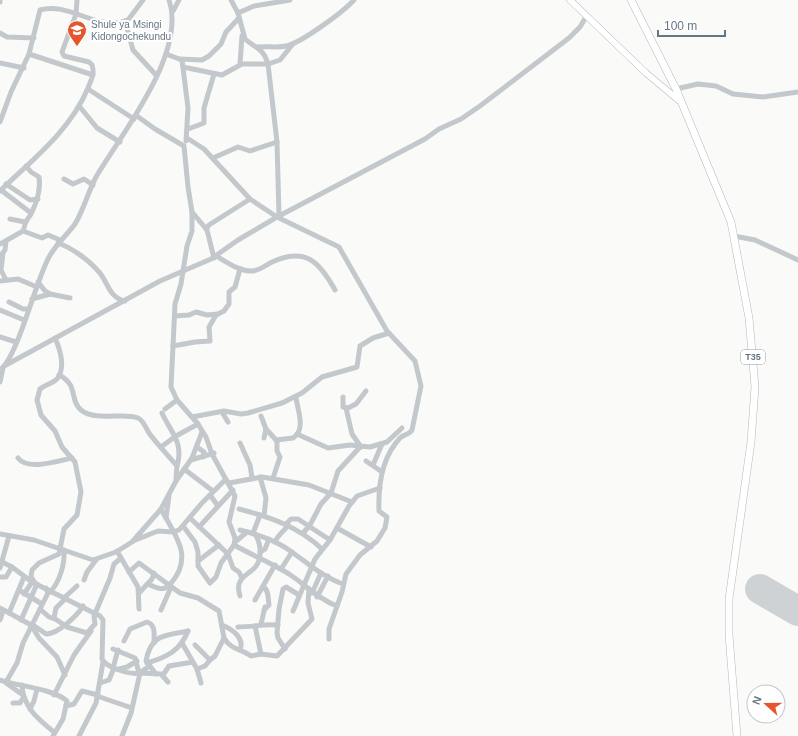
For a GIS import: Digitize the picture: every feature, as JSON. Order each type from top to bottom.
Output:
[{"type":"highway","name":"T35","points":[[631,0],[676,89],[731,222],[749,318],[755,387],[751,442],[730,599],[729,634],[737,736]]},
{"type":"main road","points":[[570,0],[646,73],[682,103]]},
{"type":"street","points":[[31,213],[0,190],[61,131],[80,107],[94,75],[90,62],[62,54],[76,14],[77,0]]},
{"type":"street","points":[[0,122],[11,92],[24,68],[29,54],[40,10],[53,8],[102,22],[125,21],[131,17],[143,0]]},
{"type":"street","points":[[0,375],[16,342],[45,265],[59,242],[79,216],[93,185],[136,118],[166,54],[172,35],[173,11],[169,0]]},
{"type":"street","points":[[173,11],[179,0]]},
{"type":"street","points":[[231,0],[246,41],[258,47],[266,56],[268,64],[277,142],[278,216]]},
{"type":"street","points":[[166,54],[180,59],[202,60],[209,56],[221,44],[226,32],[238,16],[254,6],[290,0]]},
{"type":"street","points":[[258,47],[282,47],[292,45],[316,31],[354,0]]},
{"type":"street","points":[[0,382],[3,368],[160,281],[215,257],[238,240],[278,216],[425,139],[443,126],[466,116],[569,38],[578,29],[586,15]]},
{"type":"street","points":[[125,21],[133,50],[156,75]]},
{"type":"street","points":[[240,64],[242,31]]},
{"type":"street","points":[[0,33],[7,37],[34,38]]},
{"type":"street","points":[[183,67],[214,74],[225,74],[240,64],[268,64],[282,59],[292,45]]},
{"type":"street","points":[[29,54],[94,75]]},
{"type":"street","points":[[180,59],[183,67],[188,99],[188,129],[184,146],[192,212],[192,232],[186,252],[175,304],[170,380],[171,387],[177,400],[198,424],[233,490],[235,500],[229,522],[235,543],[260,555],[304,584],[317,597],[337,606]]},
{"type":"street","points":[[0,63],[24,68]]},
{"type":"street","points":[[188,129],[204,123],[204,108],[214,74]]},
{"type":"street","points":[[676,89],[698,84],[716,86],[733,94],[763,97],[798,92]]},
{"type":"street","points":[[88,89],[184,146]]},
{"type":"street","points":[[80,107],[97,128],[120,142]]},
{"type":"street","points":[[187,138],[196,143],[213,158],[250,199],[278,216],[340,247],[389,333],[415,361],[421,386],[412,430],[400,438],[391,452],[382,472],[379,511],[387,517],[388,520],[383,532],[370,548],[360,554],[346,574],[329,629],[329,639]]},
{"type":"street","points":[[213,158],[238,147],[249,151],[277,142]]},
{"type":"street","points":[[10,219],[24,225],[38,199],[39,177],[31,172],[26,166]]},
{"type":"street","points":[[64,179],[73,184],[84,179],[93,185]]},
{"type":"street","points":[[6,184],[30,200],[38,199]]},
{"type":"street","points":[[206,229],[209,225],[250,199]]},
{"type":"street","points":[[192,212],[206,229],[215,257],[240,269],[253,271],[284,258],[303,255],[315,263],[335,290]]},
{"type":"street","points":[[0,244],[23,231],[42,238],[48,235],[70,248],[90,263],[102,274],[111,292],[121,300],[125,301]]},
{"type":"street","points":[[734,236],[755,240],[798,260]]},
{"type":"street","points":[[6,241],[6,249],[1,254],[1,270],[3,280],[18,279],[37,285],[50,294],[70,298]]},
{"type":"street","points":[[173,346],[210,341],[209,327],[218,314],[229,304],[229,292],[235,287],[240,269]]},
{"type":"street","points":[[32,299],[50,294]]},
{"type":"street","points":[[9,302],[22,309],[28,309]]},
{"type":"street","points":[[0,310],[24,320]]},
{"type":"street","points":[[175,316],[189,315],[196,312],[208,315],[218,314]]},
{"type":"street","points":[[192,417],[223,412],[241,414],[282,403],[302,393],[322,377],[354,369],[358,364],[360,346],[373,338],[389,333]]},
{"type":"street","points":[[0,337],[16,342]]},
{"type":"street","points":[[3,681],[17,663],[23,643],[48,591],[57,582],[62,565],[64,529],[77,515],[81,498],[77,466],[62,447],[55,430],[42,418],[37,400],[40,389],[56,379],[59,375],[61,351],[56,338]]},
{"type":"street","points":[[59,375],[71,384],[80,409],[103,416],[138,418],[177,466]]},
{"type":"street","points":[[346,408],[354,405],[366,391]]},
{"type":"street","points":[[343,397],[343,405],[346,408],[352,434],[361,447]]},
{"type":"street","points":[[276,440],[293,438],[297,434],[301,424],[296,398]]},
{"type":"street","points":[[176,481],[179,449],[176,436],[167,425],[164,411],[177,400]]},
{"type":"street","points":[[223,412],[228,422]]},
{"type":"street","points":[[261,416],[266,429],[276,440],[277,451],[280,456],[273,478]]},
{"type":"street","points":[[161,447],[176,436],[198,424]]},
{"type":"street","points":[[297,434],[328,448],[350,445],[370,447],[387,442],[402,428]]},
{"type":"street","points":[[264,438],[266,429]]},
{"type":"street","points":[[132,542],[160,509],[199,446],[202,432]]},
{"type":"street","points":[[240,443],[250,465],[252,478]]},
{"type":"street","points":[[373,465],[382,444]]},
{"type":"street","points":[[199,446],[204,452],[203,457]]},
{"type":"street","points":[[303,533],[310,525],[321,504],[332,493],[338,471],[361,447]]},
{"type":"street","points":[[370,447],[376,449],[378,454]]},
{"type":"street","points":[[191,460],[213,453]]},
{"type":"street","points":[[18,458],[26,464],[45,464],[72,458]]},
{"type":"street","points":[[366,461],[382,472]]},
{"type":"street","points":[[177,472],[184,469]]},
{"type":"street","points":[[184,469],[212,493],[218,506]]},
{"type":"street","points":[[260,477],[266,498],[256,534],[259,541],[260,555]]},
{"type":"street","points":[[84,580],[87,572],[96,560],[158,531],[173,532],[183,526],[212,493],[227,481],[243,482],[252,478],[273,478],[309,485],[352,502]]},
{"type":"street","points":[[293,611],[312,566],[322,549],[330,540],[352,502],[363,493],[380,488]]},
{"type":"street","points":[[199,527],[233,490]]},
{"type":"street","points":[[166,518],[169,493]]},
{"type":"street","points":[[160,509],[180,544],[182,556],[180,570],[170,587],[161,610]]},
{"type":"street","points":[[240,509],[287,524],[303,533],[322,549]]},
{"type":"street","points":[[190,518],[228,554],[234,568],[239,572],[242,578]]},
{"type":"street","points":[[240,596],[238,587],[242,578],[254,568],[260,555],[272,540],[284,530],[287,524],[294,518],[310,525],[330,540]]},
{"type":"street","points":[[183,526],[195,542],[199,567],[210,583],[216,577],[220,563],[235,543],[246,532]]},
{"type":"street","points":[[337,528],[370,548]]},
{"type":"street","points":[[240,530],[272,540],[292,552],[321,573],[343,584]]},
{"type":"street","points":[[22,531],[26,538]]},
{"type":"street","points":[[0,534],[26,538],[96,560]]},
{"type":"street","points":[[0,568],[9,536]]},
{"type":"street","points":[[198,561],[219,545]]},
{"type":"street","points":[[21,620],[31,598],[34,583],[31,573],[34,566],[56,556],[63,549]]},
{"type":"street","points":[[117,551],[138,587],[139,609]]},
{"type":"street","points":[[281,569],[292,552]]},
{"type":"street","points":[[54,695],[74,655],[96,622],[94,617],[95,613],[110,578],[114,564],[121,558]]},
{"type":"street","points":[[1,562],[12,567],[24,577],[48,591],[83,606],[103,620],[101,653],[103,662],[98,695],[94,708],[78,736]]},
{"type":"street","points":[[129,572],[138,563],[180,593],[198,598],[217,609],[224,638],[231,647],[251,656],[261,654],[278,656],[312,619],[308,603],[310,591],[321,573]]},
{"type":"street","points":[[255,600],[275,565]]},
{"type":"street","points":[[0,576],[6,577],[12,567]]},
{"type":"street","points":[[139,593],[148,584],[154,573]]},
{"type":"street","points":[[317,597],[328,576]]},
{"type":"street","points":[[0,620],[3,611],[19,590],[24,577]]},
{"type":"street","points":[[24,594],[34,583]]},
{"type":"street","points":[[148,584],[160,589],[170,587]]},
{"type":"street","points":[[55,619],[54,610],[77,586]]},
{"type":"street","points":[[263,586],[266,589],[269,605],[264,610]]},
{"type":"street","points":[[285,649],[278,638],[278,625],[283,589],[289,588],[299,595]]},
{"type":"street","points":[[19,590],[41,607],[49,617],[55,619],[64,626],[84,634],[91,630]]},
{"type":"street","points":[[261,624],[266,604]]},
{"type":"street","points":[[3,611],[48,634],[59,630],[77,616],[83,606]]},
{"type":"street","points":[[124,641],[130,629],[135,628],[144,622],[152,624],[154,631],[154,642]]},
{"type":"street","points":[[238,627],[255,626],[261,624],[278,625]]},
{"type":"street","points":[[222,625],[235,632],[240,640],[240,650]]},
{"type":"street","points":[[32,626],[57,657],[65,674]]},
{"type":"street","points":[[255,626],[261,654]]},
{"type":"street","points":[[154,631],[162,636]]},
{"type":"street","points":[[140,673],[148,665],[173,653],[182,643],[188,631],[162,636],[154,642],[147,656],[148,665],[156,674]]},
{"type":"street","points":[[196,669],[205,666],[216,654],[224,638],[232,631]]},
{"type":"street","points":[[182,643],[193,662],[201,683]]},
{"type":"street","points":[[195,645],[210,660]]},
{"type":"street","points":[[100,683],[109,680],[115,668],[116,650],[132,656],[137,661],[140,679],[122,736]]},
{"type":"street","points":[[115,668],[128,667],[137,661]]},
{"type":"street","points":[[103,662],[115,668],[140,673],[163,675],[168,682]]},
{"type":"street","points":[[163,675],[169,666],[193,662]]},
{"type":"street","points":[[3,681],[37,689],[66,700],[67,703],[63,719],[54,734],[42,724],[23,697],[3,681]]},
{"type":"street","points":[[20,703],[23,697],[22,685]]},
{"type":"street","points":[[29,707],[34,704],[37,689]]},
{"type":"street","points":[[66,706],[74,704],[82,691],[98,695],[132,708]]},
{"type":"street","points":[[13,703],[20,703],[29,707]]},
{"type":"runway","points":[[760,589],[798,611]]},
{"type":"place","name":"Shule ya Msingi Kidongochekundu","points":[[77,47]]}]
